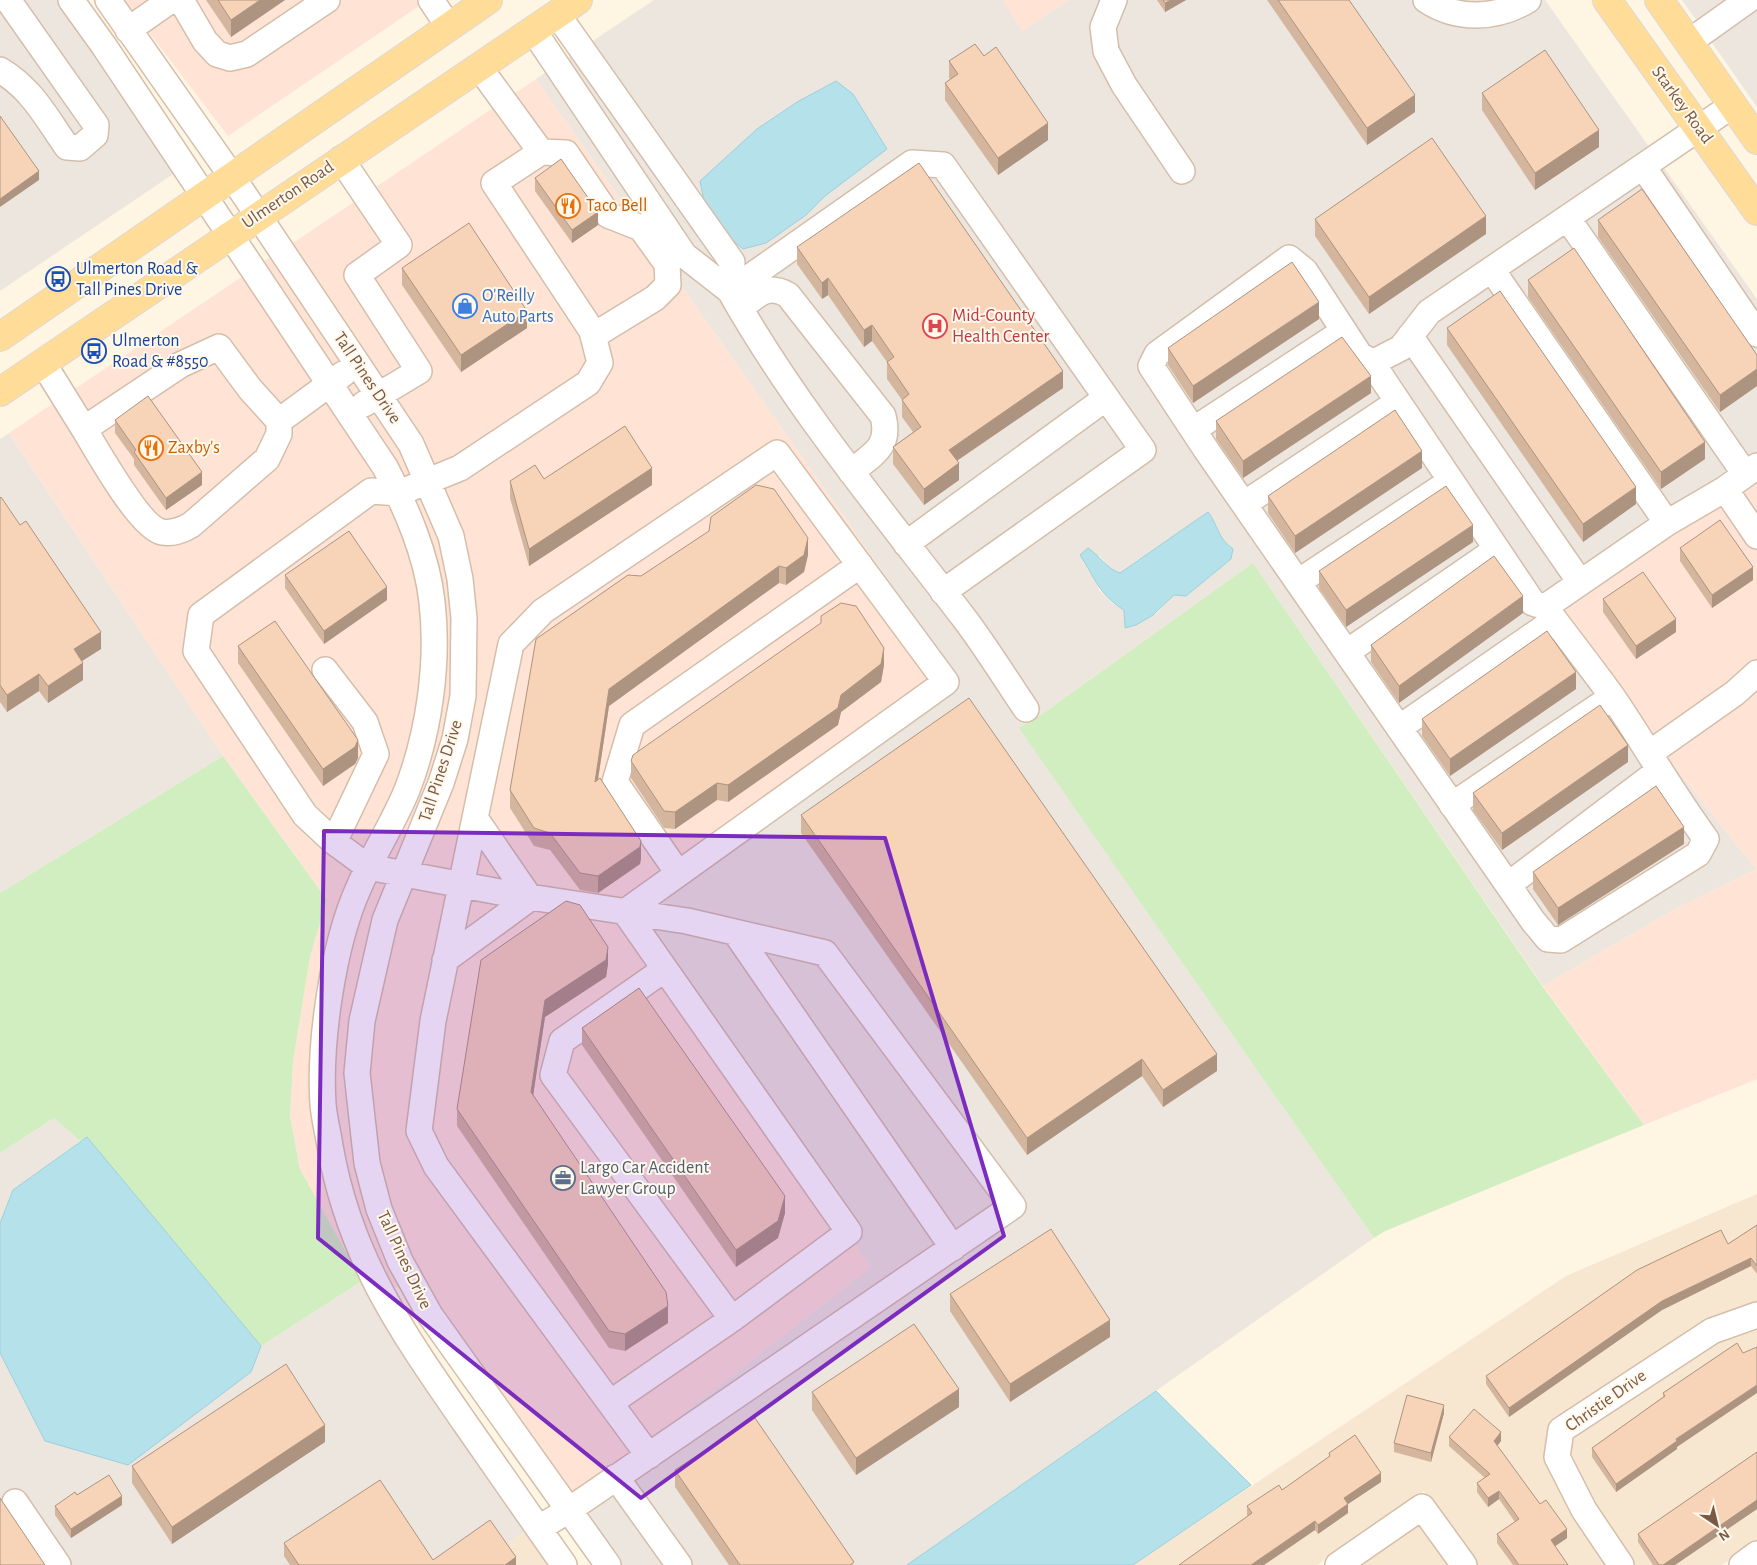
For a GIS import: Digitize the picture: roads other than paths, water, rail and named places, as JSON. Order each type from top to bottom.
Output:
[{"type":"main road","points":[[0,337],[233,178],[488,0]]},
{"type":"main road","name":"Starkey Road","points":[[1607,0],[1757,211]]},
{"type":"main road","points":[[1659,0],[1757,140]]},
{"type":"main road","name":"Ulmerton Road","points":[[0,392],[341,159],[568,7]]},
{"type":"street","points":[[0,70],[18,80],[67,147],[80,148],[95,135],[96,125],[8,0]]},
{"type":"street","name":"Tall Pines Drive","points":[[71,0],[385,467],[399,493],[422,554],[432,601],[431,703],[421,746],[406,791],[357,890],[336,961],[326,1029],[323,1105],[334,1168],[350,1226],[375,1282],[402,1330],[564,1565]]},
{"type":"street","name":"Tall Pines Drive","points":[[108,0],[233,178],[411,444],[451,536],[460,579],[464,618],[464,696],[455,739],[441,783],[385,920],[373,968],[362,1022],[356,1074],[367,1163],[376,1200],[400,1261],[430,1315],[569,1510],[598,1562]]},
{"type":"street","points":[[128,30],[171,0]]},
{"type":"street","points":[[180,0],[206,41],[217,54],[230,58],[247,54],[327,0]]},
{"type":"street","points":[[431,0],[449,27]]},
{"type":"street","points":[[1114,0],[1103,27],[1106,51],[1124,85],[1182,171]]},
{"type":"street","points":[[1426,0],[1457,15],[1488,15],[1528,0]]},
{"type":"street","points":[[1688,42],[1748,0]]},
{"type":"street","points":[[568,7],[732,262],[735,300]]},
{"type":"street","points":[[534,30],[684,255],[735,300],[752,331],[851,472],[943,592],[1026,709]]},
{"type":"street","points":[[479,67],[541,152]]},
{"type":"street","points":[[1372,363],[1401,348],[1429,312],[1733,106]]},
{"type":"street","points":[[538,1528],[569,1510],[649,1456],[1013,1206],[825,952],[687,921],[530,898],[368,867],[334,842],[306,815],[196,651],[201,615],[371,491],[399,493],[460,468],[588,383],[600,363],[593,336],[494,183],[541,152],[566,153],[608,215],[641,228],[667,264],[668,285],[655,298],[593,336]]},
{"type":"street","points":[[341,159],[399,244],[357,275],[419,371],[349,413]]},
{"type":"street","points":[[735,300],[912,163],[943,164],[1143,450],[943,592]]},
{"type":"street","points":[[1644,168],[1757,334]]},
{"type":"street","points":[[1399,728],[1550,614],[1580,582],[1667,523],[1725,489],[1751,470],[1568,219]]},
{"type":"street","points":[[1289,258],[1304,272],[1344,331],[1359,354],[1372,363],[1533,603],[1550,614],[1612,697],[1655,762],[1673,794],[1706,839],[1698,854],[1561,940],[1548,939],[1508,885],[1193,430],[1151,366],[1157,354],[1289,258]]},
{"type":"street","points":[[1492,270],[1667,523]]},
{"type":"street","points":[[735,300],[765,290],[777,289],[788,295],[882,416],[887,430],[885,440],[851,472]]},
{"type":"street","points":[[1193,430],[1344,331]]},
{"type":"street","points":[[1410,336],[1580,582]]},
{"type":"street","points":[[42,363],[123,493],[148,526],[161,532],[178,532],[191,525],[267,459],[279,434],[279,421],[250,389],[219,346],[180,365],[84,430]]},
{"type":"street","points":[[279,421],[357,364]]},
{"type":"street","points":[[906,544],[1106,398]]},
{"type":"street","points":[[1244,504],[1398,402]]},
{"type":"street","points":[[625,912],[946,682],[777,453],[543,611],[511,644],[432,1021],[419,1131],[436,1166],[649,1456]]},
{"type":"street","points":[[1298,582],[1451,481]]},
{"type":"street","points":[[1725,489],[1757,536]]},
{"type":"street","points":[[1347,652],[1497,549]]},
{"type":"street","points":[[678,873],[615,782],[632,725],[860,566]]},
{"type":"street","points":[[325,670],[365,722],[376,754],[334,842]]},
{"type":"street","points":[[1508,885],[1655,762],[1757,673]]},
{"type":"street","points":[[1452,805],[1612,697]]},
{"type":"street","points":[[475,818],[530,898]]},
{"type":"street","points":[[445,960],[530,898]]},
{"type":"street","points":[[610,1403],[732,1319],[849,1232],[625,912]]},
{"type":"street","points":[[735,932],[953,1248]]},
{"type":"street","points":[[665,969],[562,1041],[553,1075],[732,1319]]},
{"type":"street","name":"Christie Drive","points":[[1621,1565],[1584,1510],[1557,1457],[1561,1430],[1712,1331],[1757,1316]]},
{"type":"street","points":[[616,1478],[679,1565]]},
{"type":"street","points":[[15,1502],[58,1565]]},
{"type":"street","points":[[1338,1565],[1422,1507],[1464,1565]]},
{"type":"street","points":[[1742,1565],[1757,1554]]},
{"type":"water","points":[[836,81],[853,94],[887,149],[825,196],[806,215],[766,243],[743,249],[725,234],[705,206],[700,181],[757,129],[797,102]]},
{"type":"water","points":[[1208,512],[1221,536],[1233,549],[1231,559],[1186,596],[1174,595],[1153,615],[1136,625],[1125,628],[1124,610],[1108,598],[1098,586],[1080,555],[1088,548],[1111,568],[1120,573]]},
{"type":"water","points":[[87,1137],[261,1346],[251,1372],[128,1465],[45,1441],[0,1353],[0,1223],[13,1190]]},
{"type":"water","points":[[1156,1391],[1251,1485],[1133,1565],[907,1565]]},
{"type":"place","name":"Taco Bell","points":[[568,206]]},
{"type":"place","name":"Ulmerton Road & Tall Pines Drive","points":[[58,279]]},
{"type":"place","name":"O'Reilly Auto Parts","points":[[465,306]]},
{"type":"place","name":"Mid-County Health Center","points":[[935,326]]},
{"type":"place","name":"Ulmerton Road & #8550","points":[[94,351]]},
{"type":"place","name":"Zaxby's","points":[[151,448]]},
{"type":"place","name":"Largo Car Accident Lawyer Group","points":[[563,1178]]}]
